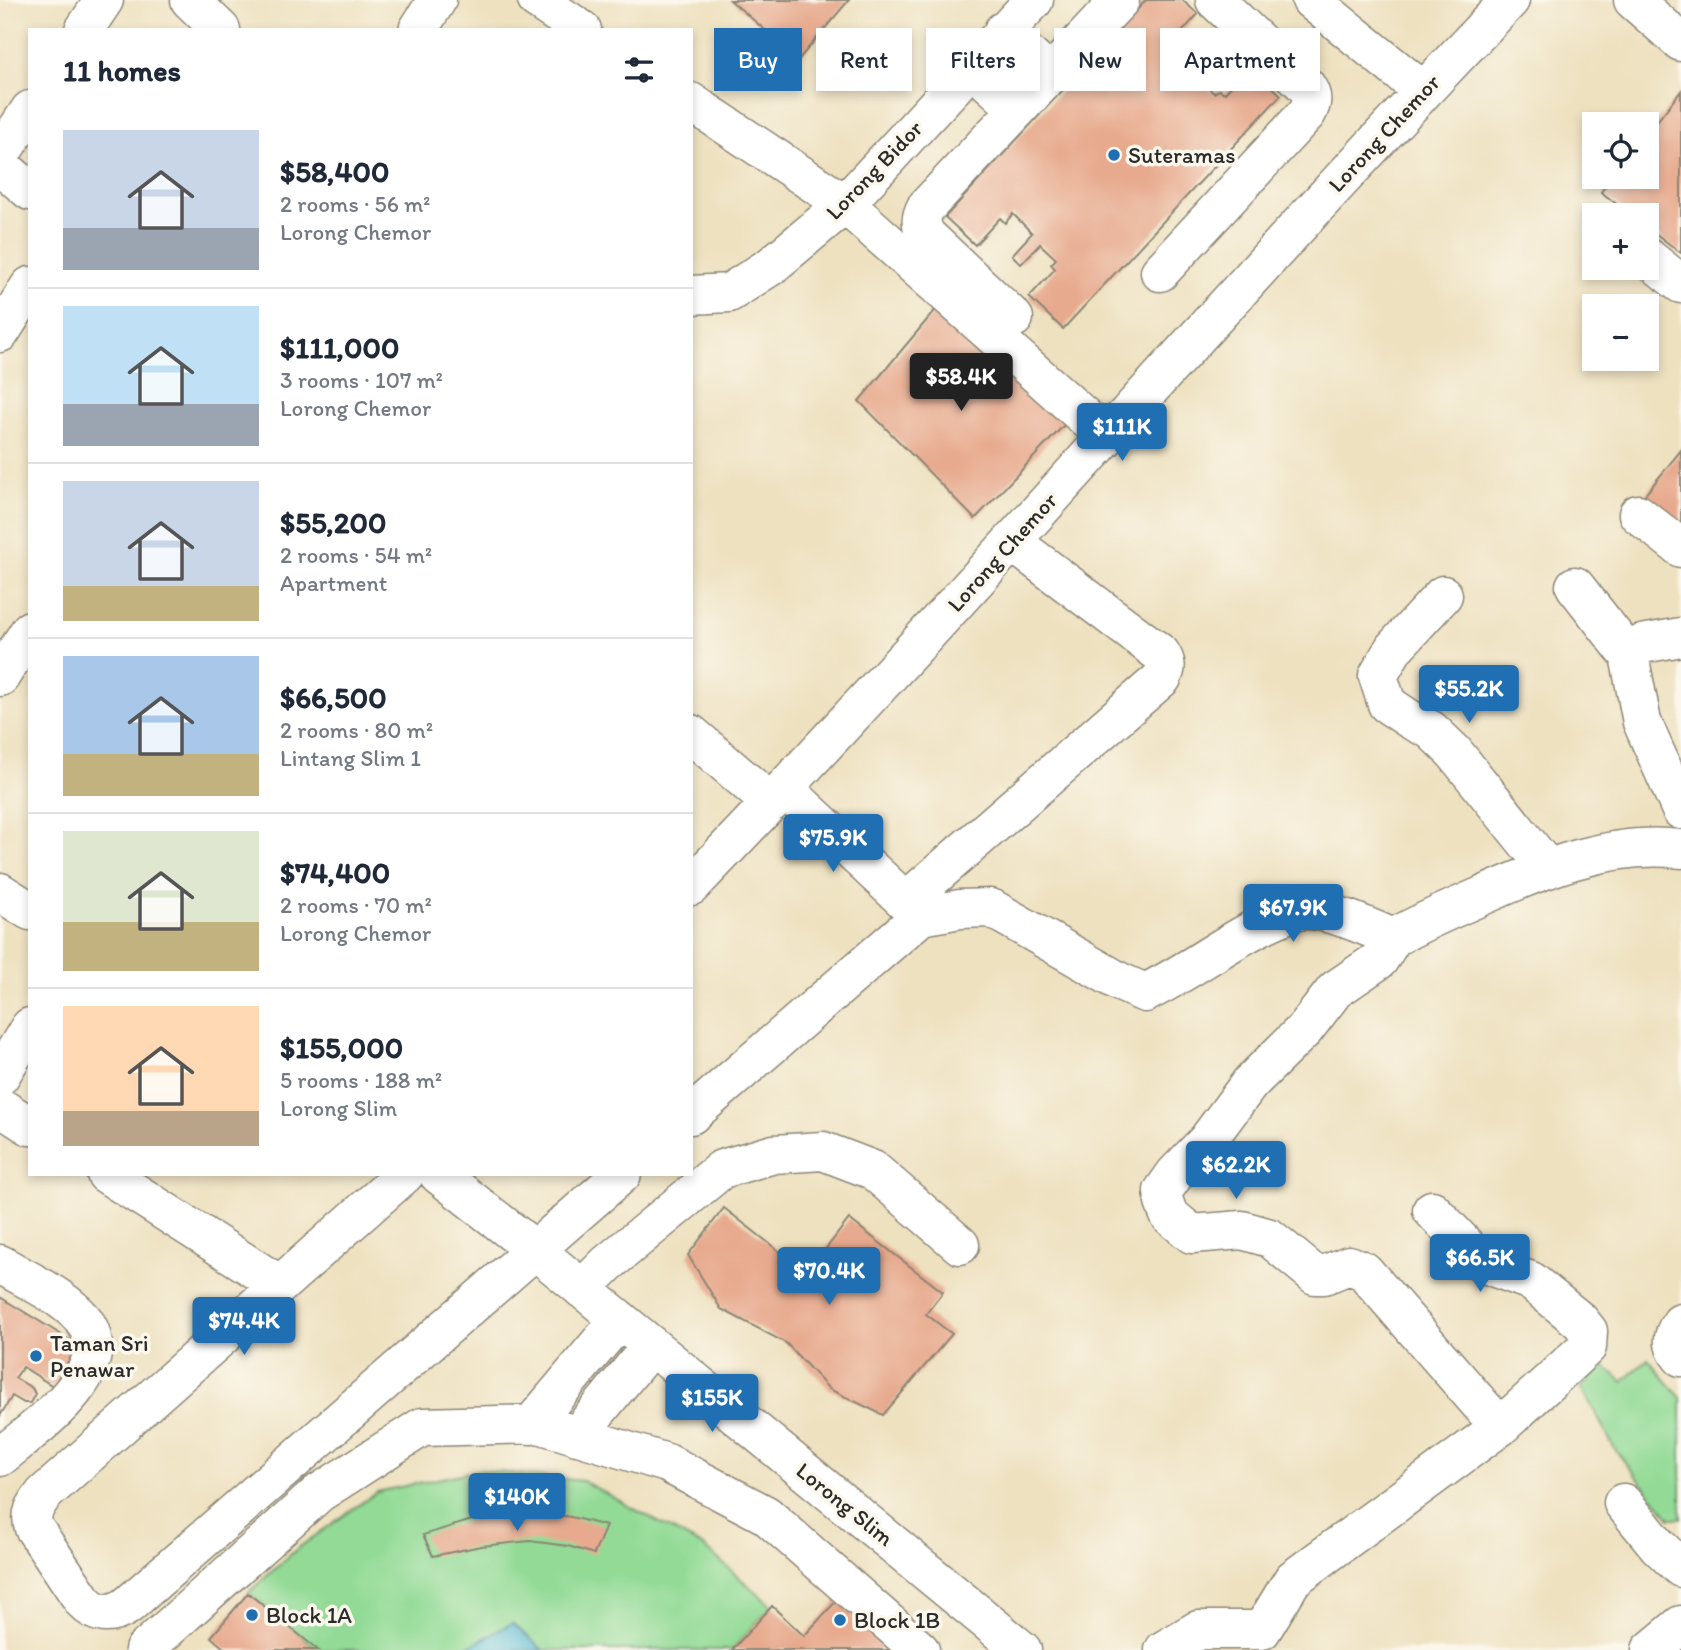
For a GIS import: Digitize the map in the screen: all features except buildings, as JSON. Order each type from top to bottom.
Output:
[{"type":"street","points":[[85,28],[104,0]]},
{"type":"street","points":[[419,28],[437,0]]},
{"type":"street","points":[[537,0],[579,28]]},
{"type":"street","name":"Lorong Bidor","points":[[1007,28],[1034,0]]},
{"type":"street","points":[[1014,318],[927,236],[921,227],[921,216],[926,207],[1120,0]]},
{"type":"street","points":[[1160,272],[1307,114],[1312,104],[1312,94],[1306,86],[1215,0]]},
{"type":"street","points":[[1311,0],[1423,91]]},
{"type":"street","name":"Lorong Chemor","points":[[693,884],[778,796],[1423,91],[1510,0]]},
{"type":"street","points":[[1633,0],[1681,42]]},
{"type":"street","points":[[1040,66],[1050,75]]},
{"type":"street","name":"Lorong Bidor","points":[[693,295],[729,293],[771,266],[845,204],[949,91]]},
{"type":"street","points":[[998,91],[1018,109]]},
{"type":"street","points":[[693,103],[845,204],[1106,436]]},
{"type":"street","points":[[0,155],[28,113]]},
{"type":"street","points":[[0,165],[28,189]]},
{"type":"street","points":[[1659,267],[1681,284]]},
{"type":"street","points":[[0,333],[28,290]]},
{"type":"street","points":[[1638,514],[1681,548]]},
{"type":"street","points":[[693,1113],[1162,678],[1167,670],[1166,661],[1161,654],[1012,542]]},
{"type":"street","points":[[1575,586],[1629,656],[1642,722],[1681,810]]},
{"type":"street","points":[[1443,595],[1394,648],[1378,676],[1387,704],[1431,730],[1454,752],[1548,869]]},
{"type":"street","points":[[0,677],[28,633]]},
{"type":"street","points":[[1629,656],[1642,644],[1681,637]]},
{"type":"street","points":[[693,735],[778,796],[914,908],[991,908],[1145,993],[1170,981],[1242,934],[1290,913],[1307,910],[1351,921],[1393,938]]},
{"type":"street","points":[[1500,1427],[1364,1271],[1349,1265],[1324,1275],[1315,1275],[1270,1238],[1242,1230],[1192,1234],[1169,1215],[1163,1191],[1175,1174],[1206,1142],[1250,1083],[1306,1029],[1335,990],[1379,960],[1393,938],[1427,919],[1501,886],[1548,869],[1626,848],[1658,846],[1681,849]]},
{"type":"street","points":[[0,892],[28,911]]},
{"type":"street","points":[[0,1076],[28,1030]]},
{"type":"street","points":[[0,1107],[28,1125]]},
{"type":"street","points":[[582,1289],[607,1264],[722,1169],[774,1154],[823,1151],[873,1170],[960,1245]]},
{"type":"street","points":[[109,1176],[280,1285]]},
{"type":"street","points":[[403,1176],[44,1494],[32,1511],[34,1528],[91,1609],[104,1614],[116,1613],[127,1606],[620,1176]]},
{"type":"street","name":"Lorong Slim","points":[[441,1176],[535,1250],[1023,1650]]},
{"type":"street","points":[[1164,1650],[1198,1630],[1262,1630],[1293,1579],[1500,1427],[1587,1347],[1588,1331],[1580,1321],[1531,1281],[1482,1263],[1432,1210]]},
{"type":"street","points":[[0,1264],[79,1314],[91,1333],[93,1353],[83,1376],[61,1407],[0,1457]]},
{"type":"street","points":[[531,1425],[619,1320]]},
{"type":"street","points":[[1681,1323],[1674,1332],[1673,1341],[1675,1351],[1681,1357]]},
{"type":"street","points":[[577,1436],[652,1346]]},
{"type":"street","points":[[144,1650],[319,1493],[422,1427],[539,1424],[667,1463],[765,1515],[920,1650]]},
{"type":"street","points":[[1623,1503],[1658,1546],[1681,1568]]},
{"type":"street","points":[[1651,1650],[1681,1625]]},
{"type":"green space","points":[[1648,1359],[1681,1398],[1681,1518],[1670,1518],[1616,1451],[1581,1387],[1603,1365],[1623,1382]]},
{"type":"green space","points":[[479,1470],[583,1481],[704,1547],[772,1606],[732,1650],[318,1650],[248,1593],[298,1548],[377,1492]]},
{"type":"water","points":[[512,1623],[543,1650],[463,1650]]},
{"type":"place","name":"Suteramas","points":[[1114,155]]},
{"type":"place","name":"Taman Sri Penawar","points":[[36,1356]]},
{"type":"place","name":"Block 1A","points":[[252,1615]]},
{"type":"place","name":"Block 1B","points":[[840,1620]]}]
